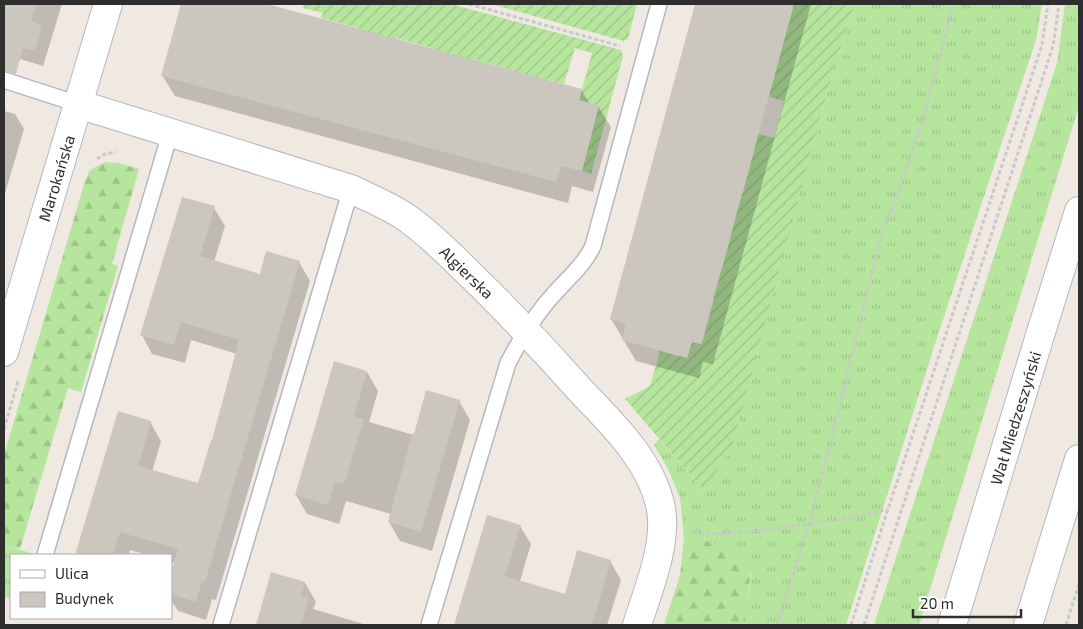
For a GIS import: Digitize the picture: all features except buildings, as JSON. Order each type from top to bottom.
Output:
[{"type":"street","name":"Marokańska","points":[[4,352],[108,4]]},
{"type":"street","name":"Algierska","points":[[78,104],[351,190],[384,204],[410,220],[435,241],[526,330],[618,432],[637,456],[650,479],[660,504],[663,529],[637,625]]},
{"type":"street","name":"Wał Miedzeszyński","points":[[952,625],[1079,210]]},
{"type":"street","points":[[1028,625],[1079,459]]},
{"type":"lane","points":[[429,625],[508,363],[526,330],[554,294],[587,258],[593,246],[659,4]]},
{"type":"lane","points":[[4,80],[78,104]]},
{"type":"lane","points":[[45,554],[170,134]]},
{"type":"lane","points":[[222,625],[351,190]]},
{"type":"path","points":[[469,4],[623,47]]},
{"type":"path","points":[[777,625],[809,524],[878,248],[926,108],[953,4]]},
{"type":"path","points":[[852,625],[888,509],[1042,44],[1048,4]]},
{"type":"path","points":[[864,625],[1053,46],[1059,4]]},
{"type":"path","points":[[663,529],[704,534],[751,531],[859,516],[888,509]]},
{"type":"path","points":[[1066,625],[1079,584]]},
{"type":"green space","points":[[304,4],[451,4],[621,50],[623,56],[591,174],[582,171],[599,106],[579,100],[592,53],[575,48],[564,84],[547,79],[544,88],[506,78],[508,69],[473,59],[430,58],[432,48],[396,38],[393,48],[358,28],[321,18],[323,13],[303,8]]},
{"type":"green space","points":[[491,4],[637,4],[628,39],[624,41]]},
{"type":"green space","points":[[794,4],[855,4],[822,111],[732,447],[704,491],[625,399],[650,386],[660,351],[687,358],[692,342],[702,344],[714,299],[704,296],[712,266],[722,269],[734,224],[732,191],[743,193],[755,147],[749,131],[774,138],[784,101],[769,97]]},
{"type":"green space","points":[[855,4],[1042,4],[1036,40],[934,347],[846,625],[740,625],[749,592],[751,574],[712,543],[703,539],[684,539],[680,498],[668,469],[654,445],[659,439],[704,491],[760,338],[822,111]]},
{"type":"green space","points":[[1065,4],[1079,4],[1079,106],[919,625],[874,625],[1057,63]]},
{"type":"green space","points":[[105,162],[118,163],[139,169],[112,264],[118,266],[81,392],[68,388],[20,549],[4,545],[4,455],[85,181],[90,170]]},
{"type":"green space","points":[[684,539],[703,539],[748,560],[750,585],[740,625],[664,625],[680,575]]},
{"type":"green space","points":[[4,545],[34,554],[10,554],[10,599],[4,597]]}]
